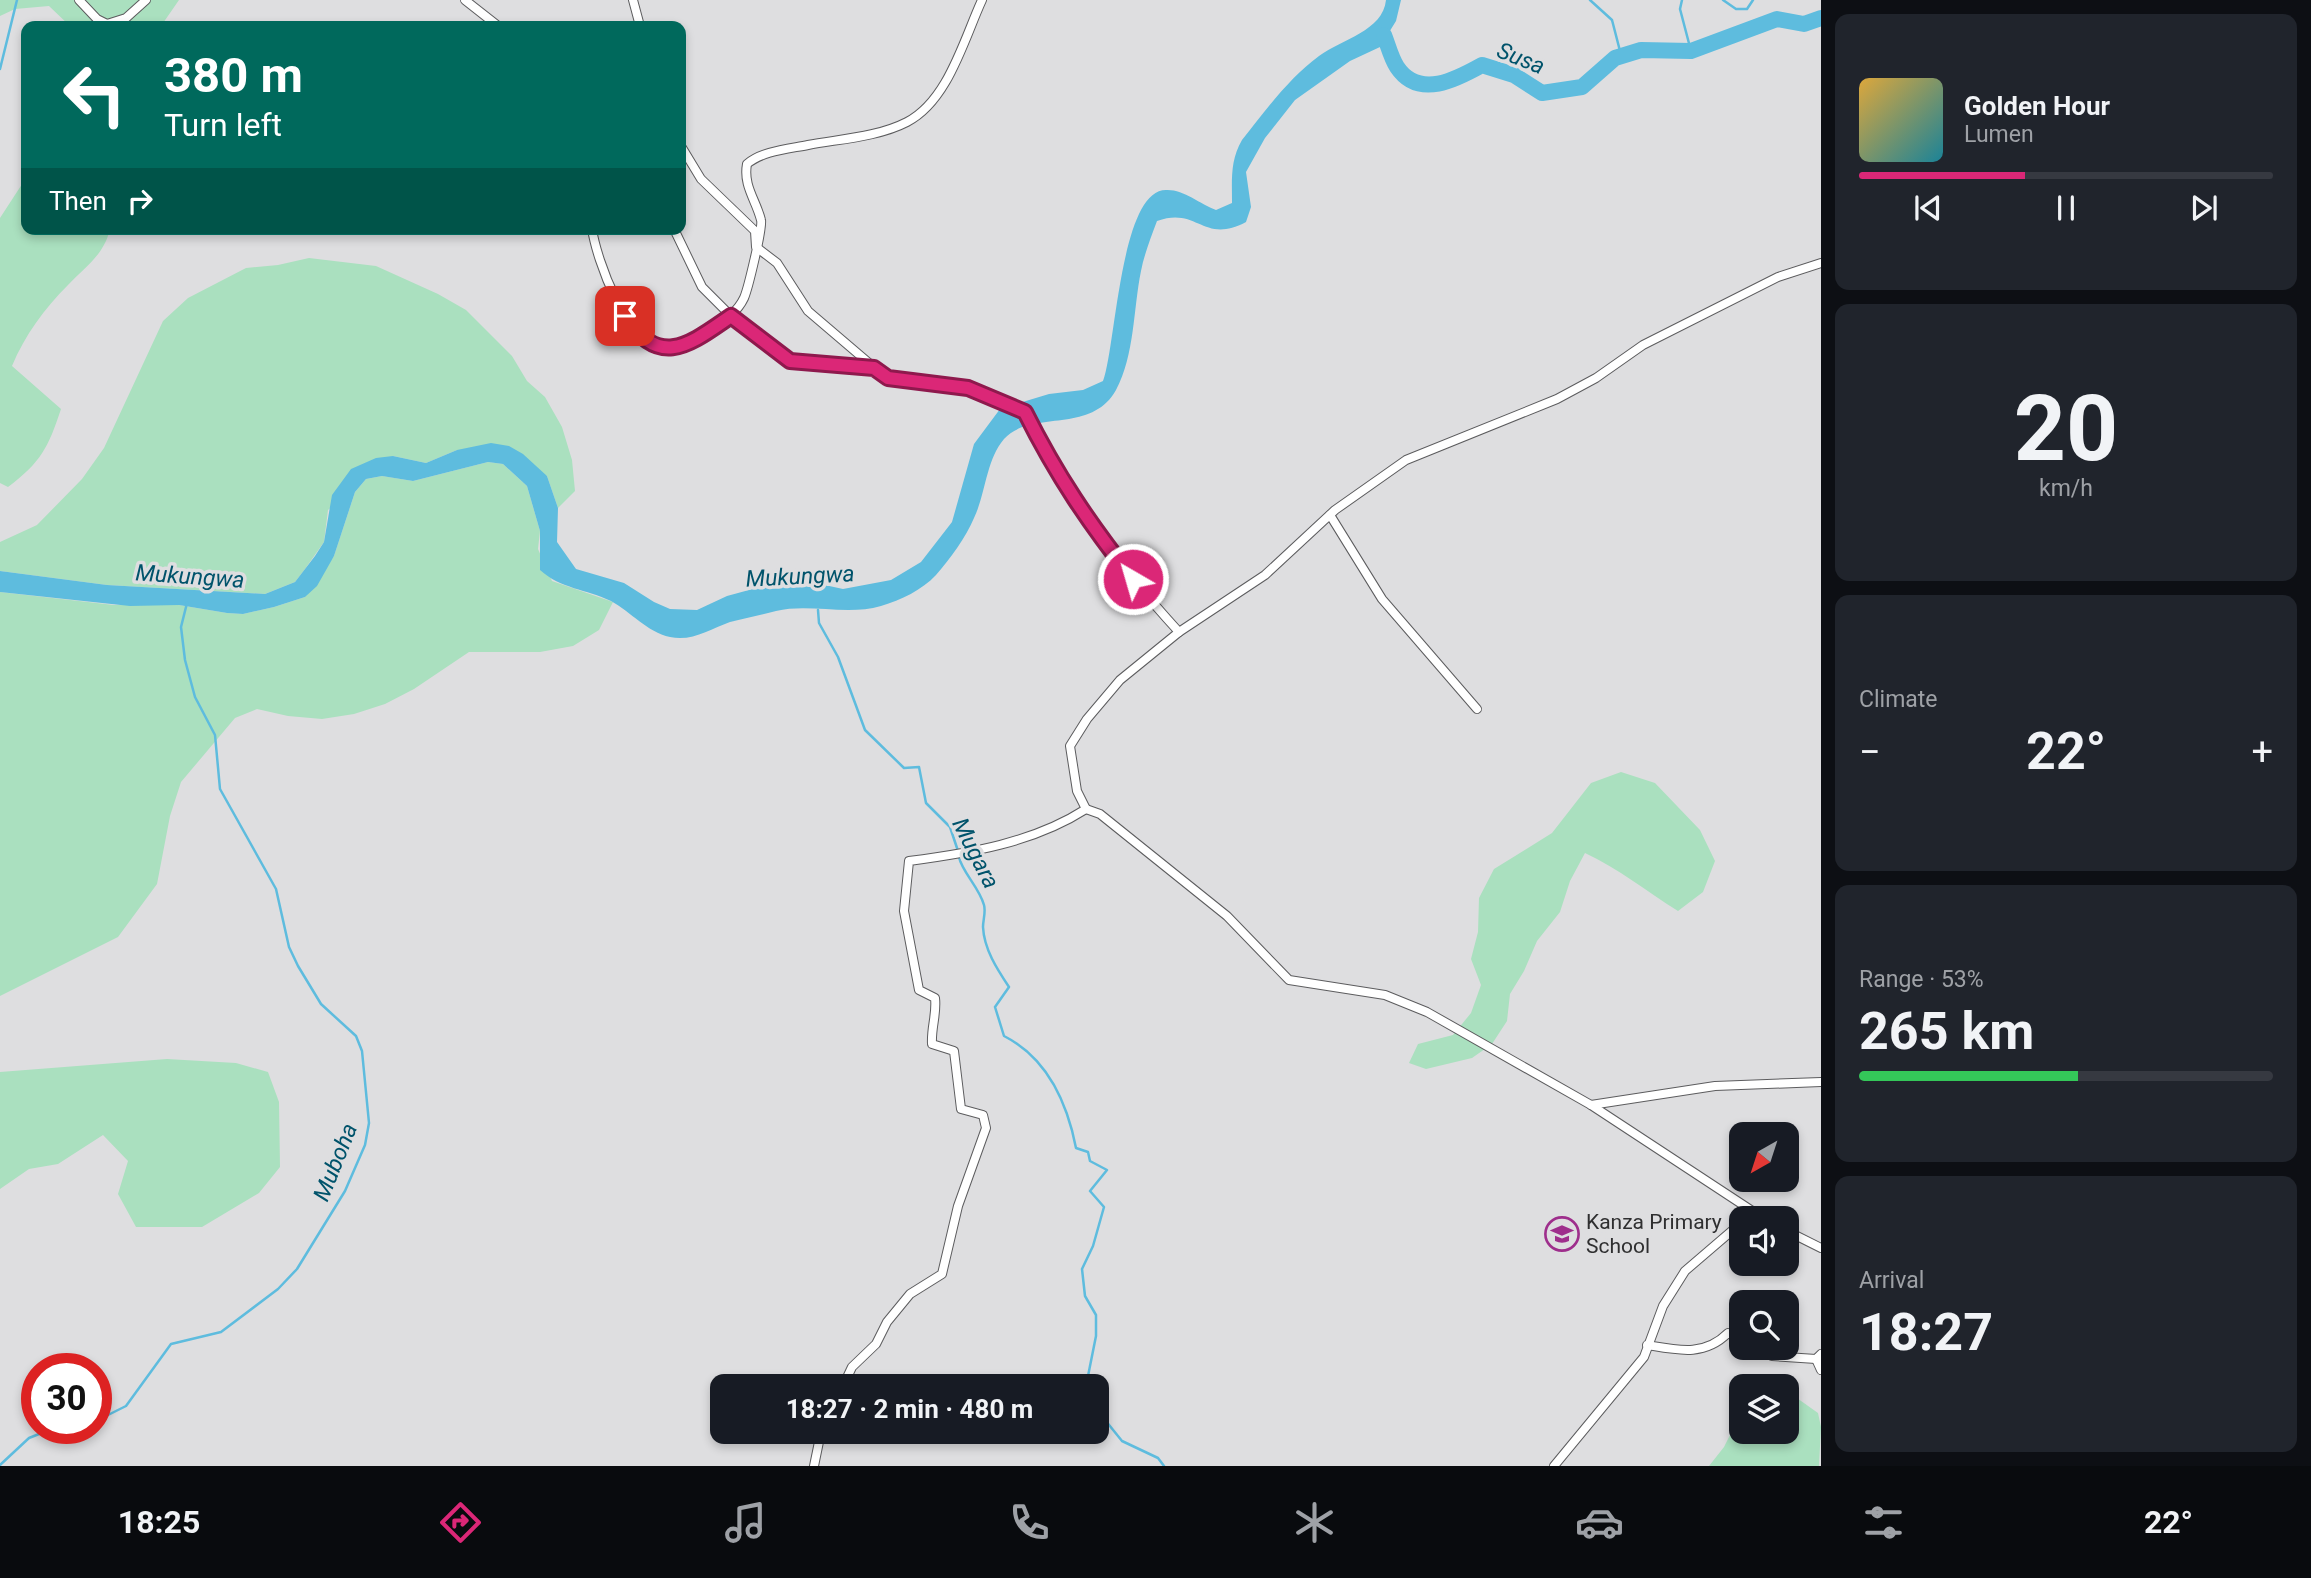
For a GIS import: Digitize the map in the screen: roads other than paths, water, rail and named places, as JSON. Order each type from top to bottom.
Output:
[{"type":"street","points":[[79,0],[101,21]]},
{"type":"street","points":[[116,21],[126,18],[146,0]]},
{"type":"street","points":[[466,0],[492,21]]},
{"type":"street","points":[[633,0],[639,21]]},
{"type":"street","points":[[593,235],[595,251],[625,316],[642,338],[662,349],[689,345],[731,316],[746,295],[761,223],[748,187],[747,164],[757,157],[785,149],[869,134],[910,121],[926,108],[946,80],[982,0]]},
{"type":"street","points":[[686,154],[701,179],[755,231],[756,247],[777,264],[808,311],[874,368],[888,378],[968,388],[1025,412],[1054,471],[1076,505],[1147,597],[1179,632]]},
{"type":"street","points":[[677,235],[702,286],[731,316],[790,361],[874,368]]},
{"type":"street","points":[[1737,1206],[1591,1105],[1427,1012],[1392,997],[1289,980],[1221,910],[1100,814],[1086,809],[1077,791],[1070,760],[1073,739],[1120,681],[1179,632],[1265,575],[1330,515],[1406,460],[1557,399],[1596,378],[1643,345],[1778,277],[1821,263]]},
{"type":"street","points":[[1330,515],[1382,599],[1477,709]]},
{"type":"street","points":[[849,1374],[852,1367],[876,1344],[887,1322],[910,1294],[942,1274],[958,1206],[986,1128],[983,1115],[961,1109],[954,1051],[932,1044],[931,1028],[937,1014],[935,998],[919,990],[904,911],[909,861],[959,854],[1023,838],[1061,825],[1086,809]]},
{"type":"street","points":[[1591,1105],[1715,1086],[1821,1082]]},
{"type":"street","points":[[1554,1466],[1644,1357],[1669,1293],[1685,1271],[1729,1233]]},
{"type":"street","points":[[1799,1237],[1821,1248]]},
{"type":"street","points":[[1647,1345],[1690,1352],[1717,1342],[1729,1333]]},
{"type":"street","points":[[1799,1356],[1819,1356],[1821,1370]]},
{"type":"street","points":[[814,1466],[819,1444]]},
{"type":"water","points":[[1386,0],[1401,0],[1396,21],[1380,47],[1350,61],[1295,100],[1265,138],[1246,172],[1251,207],[1246,222],[1232,228],[1220,229],[1182,218],[1157,221],[1142,265],[1127,362],[1116,390],[1105,404],[1092,412],[1029,425],[1004,439],[993,457],[974,518],[957,548],[930,580],[918,590],[896,601],[868,609],[802,608],[776,611],[730,622],[686,638],[670,637],[646,626],[611,601],[565,585],[540,570],[540,531],[527,486],[503,464],[488,462],[413,481],[382,476],[366,479],[355,492],[334,556],[317,586],[305,597],[274,607],[243,614],[179,605],[130,606],[0,592],[0,571],[107,585],[265,594],[295,582],[315,556],[324,542],[332,495],[351,469],[376,458],[393,456],[426,463],[457,450],[491,443],[509,446],[523,454],[547,476],[558,508],[557,542],[576,569],[624,583],[670,609],[697,610],[727,596],[760,587],[811,582],[843,589],[891,580],[921,562],[952,522],[974,444],[1000,409],[1049,394],[1083,390],[1103,381],[1129,241],[1139,215],[1151,197],[1172,190],[1216,210],[1232,203],[1234,163],[1242,140],[1298,74],[1328,50],[1370,27],[1383,11]]},
{"type":"waterway","points":[[0,69],[17,0]]},
{"type":"waterway","points":[[1590,0],[1612,20],[1620,51],[1615,58]]},
{"type":"waterway","points":[[1682,0],[1680,9],[1691,51]]},
{"type":"waterway","points":[[1723,0],[1736,9],[1747,9],[1753,0]]},
{"type":"waterway","name":"Susa","points":[[1384,35],[1397,67],[1416,83],[1438,84],[1482,65],[1514,75],[1542,93],[1582,87],[1615,58],[1641,50],[1691,51],[1777,19],[1804,24],[1821,18]]},
{"type":"waterway","name":"Muboha","points":[[112,1413],[126,1406],[171,1344],[221,1332],[278,1289],[297,1269],[345,1191],[365,1145],[369,1123],[362,1051],[356,1036],[321,1004],[298,966],[289,947],[276,889],[220,789],[215,735],[195,697],[185,660],[181,627],[187,603]]},
{"type":"waterway","name":"Mugara","points":[[818,610],[819,623],[838,657],[865,730],[904,768],[919,767],[926,803],[950,827],[958,851]]},
{"type":"waterway","name":"Mugara","points":[[959,857],[982,898],[985,908],[983,927],[986,943],[1009,987],[995,1007],[1004,1036],[1032,1056],[1053,1083],[1067,1114],[1076,1148],[1088,1152],[1090,1161],[1107,1170],[1090,1191],[1104,1207],[1093,1246],[1082,1269],[1085,1296],[1096,1315],[1096,1336],[1088,1374]]},
{"type":"waterway","name":"Mugara","points":[[1109,1425],[1122,1441],[1158,1458],[1164,1466]]},
{"type":"waterway","name":"Muboha","points":[[0,1465],[23,1444]]},
{"type":"place","name":"Kanza Primary School","points":[[1562,1234]]},
{"type":"water label","name":"Mukungwa","points":[[190,576]]},
{"type":"water label","name":"Mukungwa","points":[[800,576]]}]
